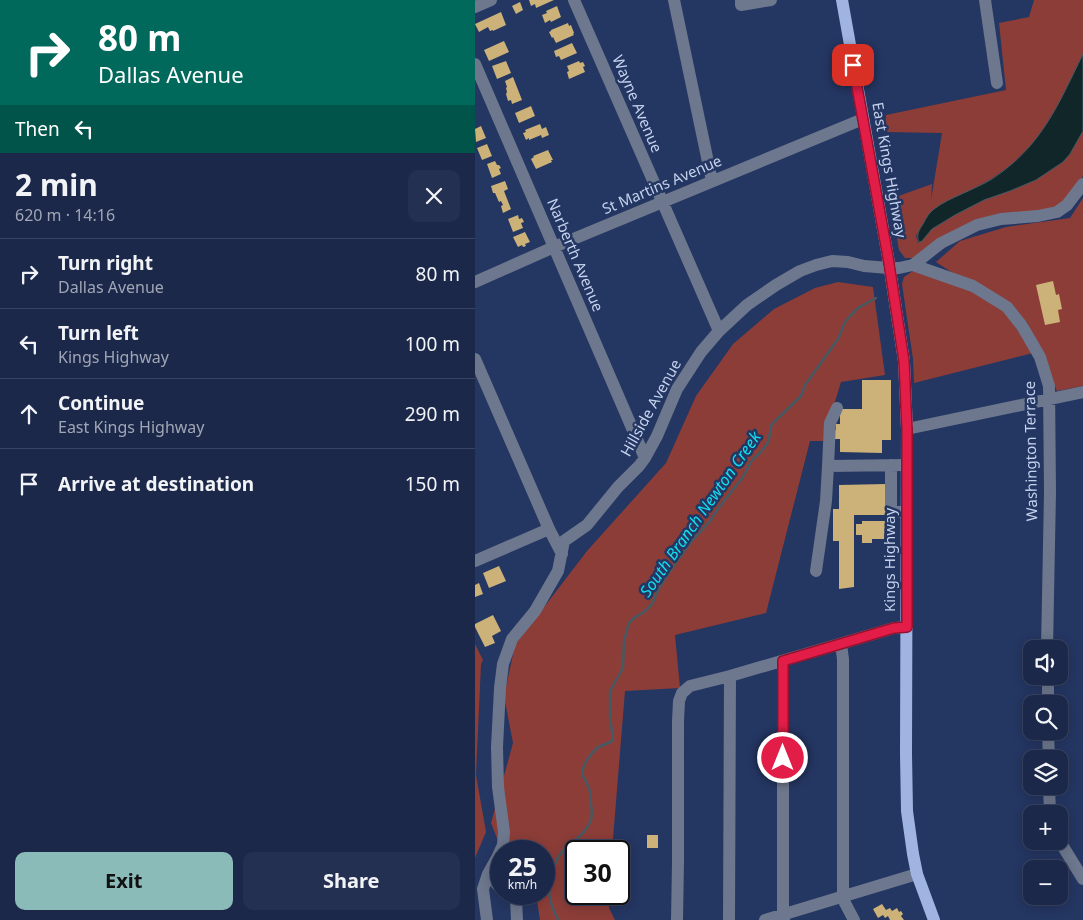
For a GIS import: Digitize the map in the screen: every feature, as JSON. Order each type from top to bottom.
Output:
[{"type":"main road","name":"East Kings Highway","points":[[841,0],[888,262]]},
{"type":"main road","name":"Kings Highway","points":[[888,262],[904,361],[907,429],[907,812],[917,874],[934,920]]},
{"type":"street","points":[[475,7],[491,0]]},
{"type":"street","name":"Wayne Avenue","points":[[574,0],[719,332]]},
{"type":"street","points":[[674,0],[712,181]]},
{"type":"street","points":[[741,0],[741,5],[771,0]]},
{"type":"street","points":[[985,0],[997,83]]},
{"type":"street","name":"Narberth Avenue","points":[[475,64],[645,458]]},
{"type":"street","name":"St Martins Avenue","points":[[475,282],[712,181],[863,120]]},
{"type":"street","points":[[913,265],[941,243],[977,225],[1001,219],[1038,216],[1057,212],[1067,205],[1083,184]]},
{"type":"street","name":"Hillside Avenue","points":[[487,920],[483,889],[488,874],[503,845],[504,832],[498,787],[497,747],[500,682],[503,664],[512,639],[535,611],[558,571],[564,541],[587,525],[618,487],[639,466],[657,436],[677,389],[701,352],[747,305],[776,284],[800,271],[832,261],[864,266],[888,262],[899,268],[913,265]]},
{"type":"street","name":"Washington Terrace","points":[[913,265],[973,286],[1007,307],[1022,326],[1040,358],[1049,386],[1047,640]]},
{"type":"street","points":[[475,359],[549,529],[562,554]]},
{"type":"street","points":[[907,429],[1083,392]]},
{"type":"street","points":[[816,571],[826,501],[830,423],[837,408]]},
{"type":"street","points":[[891,464],[891,512],[906,512]]},
{"type":"street","points":[[828,466],[906,465]]},
{"type":"street","points":[[475,561],[549,529]]},
{"type":"street","points":[[677,920],[678,721],[679,701],[682,693],[690,686],[894,628],[907,627]]},
{"type":"street","points":[[841,644],[843,659],[843,896],[845,904],[854,920]]},
{"type":"street","points":[[783,661],[783,917]]},
{"type":"street","points":[[729,920],[730,676]]},
{"type":"street","points":[[1065,850],[1083,879]]},
{"type":"street","points":[[765,920],[783,917],[843,896],[917,874]]},
{"type":"street","points":[[517,905],[517,920]]},
{"type":"shaded area","points":[[1034,0],[1083,0],[1083,54],[1059,104],[1036,140],[1014,163],[991,179],[943,203],[929,214],[916,236],[918,243],[932,229],[955,215],[984,200],[1027,184],[1083,130],[1083,176],[1065,203],[1056,210],[999,217],[914,258],[905,258],[899,250],[890,199],[932,184],[931,200],[942,133],[885,132],[886,115],[1006,90],[999,23],[1029,17]]},
{"type":"shaded area","points":[[1083,54],[1083,131],[1070,154],[1063,162],[1036,180],[984,200],[955,215],[932,229],[919,242],[919,230],[934,209],[992,179],[1024,153],[1047,123]]},
{"type":"shaded area","points":[[1083,198],[1083,386],[1057,391],[1027,322],[936,262],[960,241],[1006,227],[1070,218]]},
{"type":"shaded area","points":[[913,271],[971,289],[1004,310],[1033,353],[914,383],[913,359],[902,284],[904,277]]},
{"type":"shaded area","points":[[838,282],[873,287],[885,375],[841,382],[823,441],[810,441],[766,613],[675,635],[680,688],[625,691],[613,840],[565,840],[565,905],[609,905],[615,920],[540,920],[538,905],[555,905],[555,840],[498,840],[491,823],[513,743],[504,696],[515,645],[587,551],[666,463],[696,396],[733,344],[774,309],[815,288]]},
{"type":"shaded area","points":[[475,644],[483,660],[481,664],[476,775],[486,832],[475,858]]},
{"type":"building","points":[[529,0],[554,0],[536,8],[535,4],[531,6]]},
{"type":"building","points":[[520,2],[523,10],[516,14],[512,6]]},
{"type":"building","points":[[557,6],[561,17],[545,23],[542,15]]},
{"type":"building","points":[[501,12],[506,25],[493,31],[490,31],[488,27],[479,32],[475,24]]},
{"type":"building","points":[[568,23],[569,26],[571,25],[574,35],[556,43],[549,32]]},
{"type":"building","points":[[504,41],[509,52],[489,61],[484,50]]},
{"type":"building","points":[[572,43],[577,53],[561,60],[559,56],[556,57],[554,51]]},
{"type":"building","points":[[506,61],[511,73],[497,79],[492,66]]},
{"type":"building","points":[[579,61],[580,63],[583,62],[585,72],[569,79],[567,66]]},
{"type":"building","points":[[513,77],[522,100],[512,104],[511,100],[508,101],[505,81]]},
{"type":"building","points":[[531,106],[535,116],[519,123],[515,113]]},
{"type":"building","points":[[540,124],[542,129],[546,127],[549,135],[542,138],[541,135],[526,140],[523,133],[526,132],[525,130]]},
{"type":"building","points":[[481,126],[486,138],[476,142],[475,129]]},
{"type":"building","points":[[487,144],[492,156],[482,160],[477,148]]},
{"type":"building","points":[[548,150],[553,160],[551,160],[552,162],[536,169],[531,159],[533,156]]},
{"type":"building","points":[[495,161],[501,168],[499,169],[501,174],[492,178],[487,164]]},
{"type":"building","points":[[505,181],[508,189],[504,191],[511,209],[503,213],[501,206],[503,205],[501,201],[499,202],[495,193],[493,193],[491,186]]},
{"type":"building","points":[[518,215],[519,219],[522,218],[524,222],[521,223],[523,228],[513,232],[508,219]]},
{"type":"building","points":[[525,232],[530,242],[525,244],[526,246],[518,247],[513,237]]},
{"type":"building","points":[[1053,281],[1056,295],[1059,294],[1062,309],[1058,310],[1060,322],[1045,325],[1036,285]]},
{"type":"building","points":[[862,380],[891,380],[891,440],[882,440],[882,453],[840,452],[840,439],[834,439],[836,424],[840,424],[840,409],[862,409]]},
{"type":"building","points":[[886,484],[885,515],[854,515],[854,587],[839,589],[839,541],[833,541],[833,509],[839,509],[839,485]]},
{"type":"building","points":[[862,521],[885,521],[884,539],[872,539],[872,543],[862,543],[862,535],[856,535],[856,524],[862,524]]},
{"type":"building","points":[[499,566],[506,581],[489,588],[483,573]]},
{"type":"building","points":[[479,583],[483,594],[475,597],[475,585]]},
{"type":"building","points":[[493,615],[501,631],[492,636],[495,643],[485,647],[475,624]]},
{"type":"building","points":[[647,835],[658,835],[658,848],[647,848]]},
{"type":"building","points":[[882,904],[886,910],[890,908],[892,911],[897,908],[903,914],[901,916],[904,920],[890,920],[888,916],[885,918],[883,915],[878,918],[873,909]]},
{"type":"waterway","name":"South Branch Newton Creek","points":[[558,920],[551,904],[549,893],[552,873],[560,855],[582,834],[591,820],[590,793],[583,776],[583,768],[596,749],[613,740],[610,717],[610,691],[623,668],[624,641],[629,623],[652,604],[659,588],[690,543],[710,521],[743,477],[752,460],[767,444],[771,426],[801,396],[805,385],[838,339],[845,322],[858,308],[876,298]]},
{"type":"route","points":[[783,758],[783,661],[894,628],[907,627],[907,429],[904,361],[888,257],[853,65]]}]
